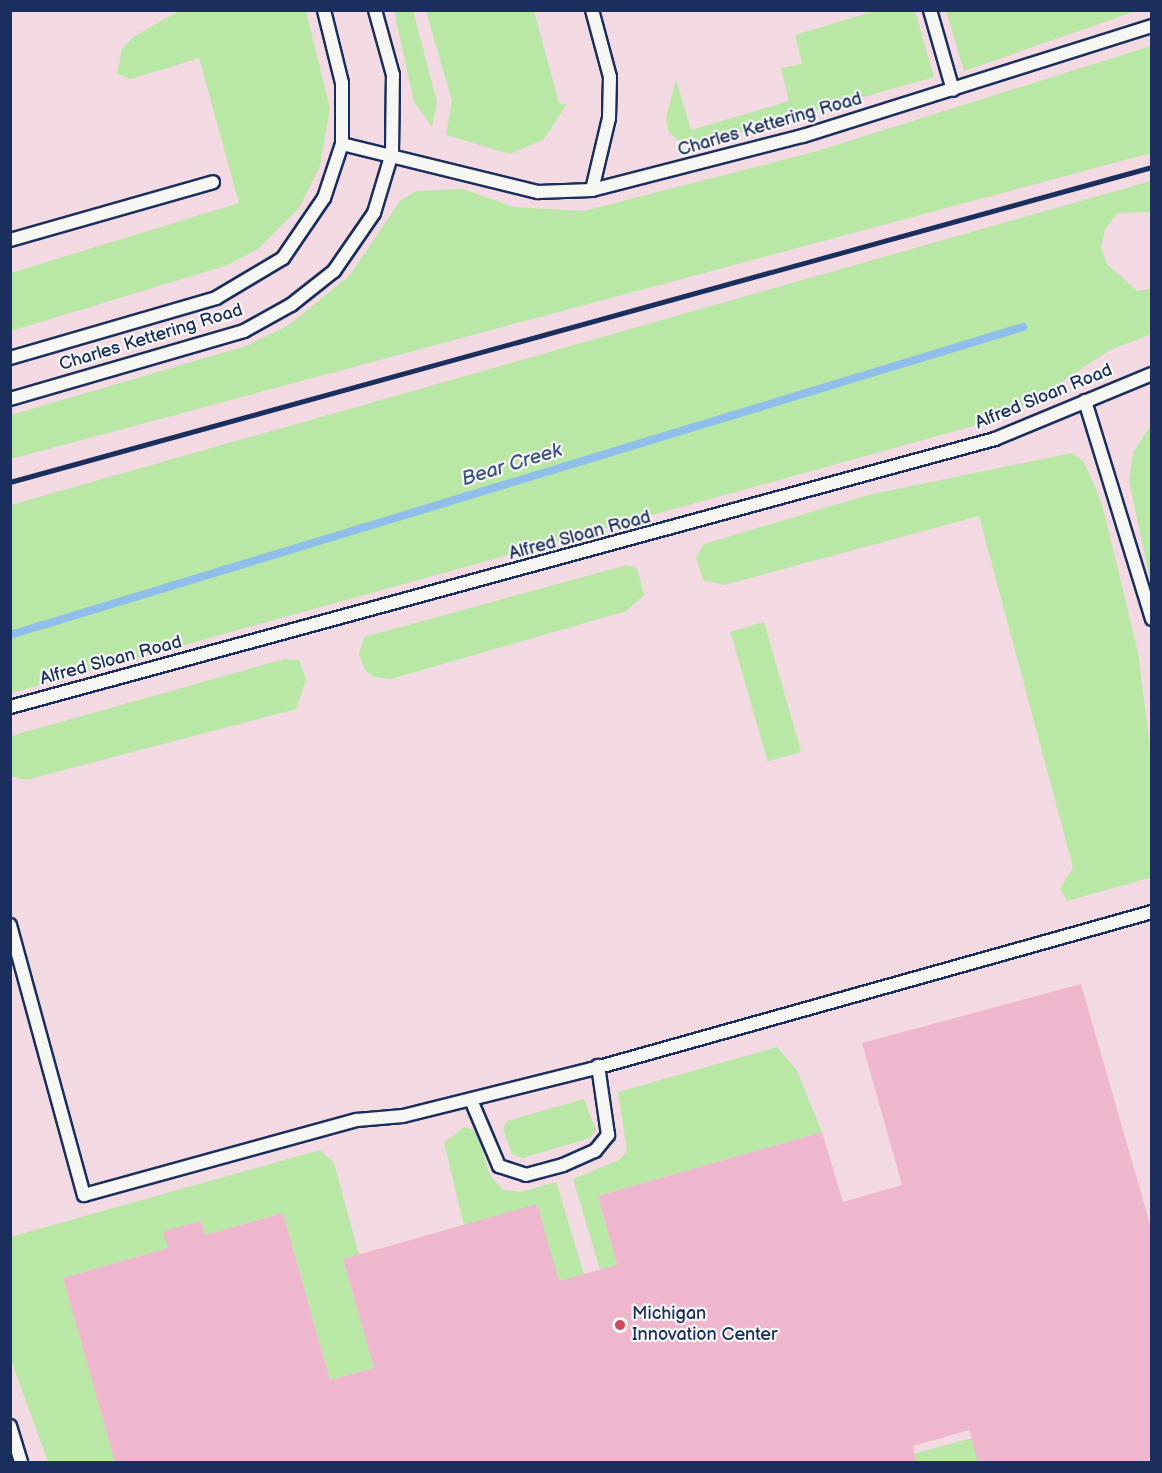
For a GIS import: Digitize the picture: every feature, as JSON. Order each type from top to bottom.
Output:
[{"type":"lane","points":[[324,10],[342,83],[342,144]]},
{"type":"lane","points":[[375,10],[393,75],[392,153]]},
{"type":"lane","points":[[592,10],[610,77],[609,118],[592,190]]},
{"type":"lane","points":[[930,10],[953,90]]},
{"type":"lane","name":"Charles Kettering Road","points":[[10,358],[216,298],[253,280],[283,258],[309,226],[342,144],[392,153],[538,192],[592,190],[803,136],[1152,26]]},
{"type":"lane","name":"Charles Kettering Road","points":[[10,399],[244,331],[291,305],[334,271],[374,213],[392,153]]},
{"type":"lane","points":[[10,240],[213,182]]},
{"type":"lane","name":"Alfred Sloan Road","points":[[10,707],[995,439],[1152,374]]},
{"type":"lane","points":[[1085,401],[1152,619]]},
{"type":"lane","points":[[10,925],[84,1195],[326,1128],[471,1100],[1152,912]]},
{"type":"lane","points":[[471,1100],[499,1166],[526,1175],[563,1165],[595,1151],[608,1134],[598,1066]]},
{"type":"lane","points":[[10,1426],[21,1462]]},
{"type":"shaded area","points":[[11,11],[1151,11],[1151,1462],[11,1462]]},
{"type":"green space","points":[[946,10],[1136,11],[964,71]]},
{"type":"green space","points":[[179,11],[306,11],[330,108],[320,166],[299,208],[258,249],[228,265],[11,331],[11,273],[239,203],[199,58],[131,79],[117,74],[122,49],[133,37]]},
{"type":"green space","points":[[394,11],[413,11],[437,102],[432,127],[414,102]]},
{"type":"green space","points":[[426,11],[534,11],[559,103],[566,105],[544,139],[510,154],[446,135],[452,101]]},
{"type":"green space","points":[[875,11],[915,11],[934,77],[699,144],[681,143],[669,133],[666,117],[676,80],[691,130],[789,101],[781,68],[802,64],[795,35]]},
{"type":"green space","points":[[1151,46],[1151,153],[11,459],[11,415],[246,346],[289,325],[350,275],[400,201],[416,191],[463,189],[514,207],[584,211],[817,151]]},
{"type":"green space","points":[[1151,181],[1151,212],[1118,213],[1105,229],[1101,247],[1107,264],[1137,291],[1151,289],[1151,334],[1110,350],[1026,405],[977,425],[11,693],[11,505]]},
{"type":"green space","points":[[1151,425],[1151,583],[1129,481],[1133,453]]},
{"type":"green space","points":[[1072,453],[1084,462],[1102,504],[1138,652],[1151,756],[1152,877],[1067,901],[1060,889],[1073,867],[979,516],[724,585],[703,580],[696,557],[704,544],[868,495]]},
{"type":"green space","points":[[627,565],[637,569],[644,595],[626,611],[391,679],[373,677],[365,670],[359,654],[364,637]]},
{"type":"green space","points":[[764,622],[801,752],[768,761],[730,632]]},
{"type":"green space","points":[[284,659],[299,660],[306,679],[296,709],[26,780],[11,776],[11,736]]},
{"type":"green space","points":[[777,1047],[797,1071],[822,1132],[598,1196],[617,1265],[600,1270],[573,1179],[619,1160],[627,1151],[618,1092]]},
{"type":"green space","points":[[584,1099],[596,1130],[590,1138],[523,1158],[512,1154],[503,1129],[507,1121]]},
{"type":"green space","points":[[464,1127],[476,1131],[490,1175],[503,1190],[520,1192],[556,1182],[584,1274],[559,1281],[464,1225],[444,1143]]},
{"type":"green space","points":[[320,1150],[334,1163],[359,1255],[343,1260],[374,1368],[330,1380],[283,1213],[205,1235],[201,1221],[164,1231],[168,1248],[63,1278],[115,1462],[48,1462],[11,1360],[10,1237]]},
{"type":"green space","points":[[976,1437],[983,1462],[916,1462],[913,1454]]},
{"type":"building","name":"Michigan Innovation Center","points":[[1081,984],[1152,1231],[1152,1462],[978,1462],[969,1430],[913,1446],[916,1462],[115,1462],[63,1278],[168,1248],[163,1231],[201,1221],[205,1235],[283,1213],[330,1380],[374,1368],[343,1259],[537,1204],[559,1281],[617,1265],[598,1196],[822,1132],[843,1202],[902,1185],[862,1043]]},
{"type":"waterway","name":"Bear Creek","points":[[10,635],[1023,327]]},
{"type":"railway","points":[[10,482],[1152,167]]},
{"type":"place","name":"Michigan Innovation Center","points":[[620,1325]]}]
